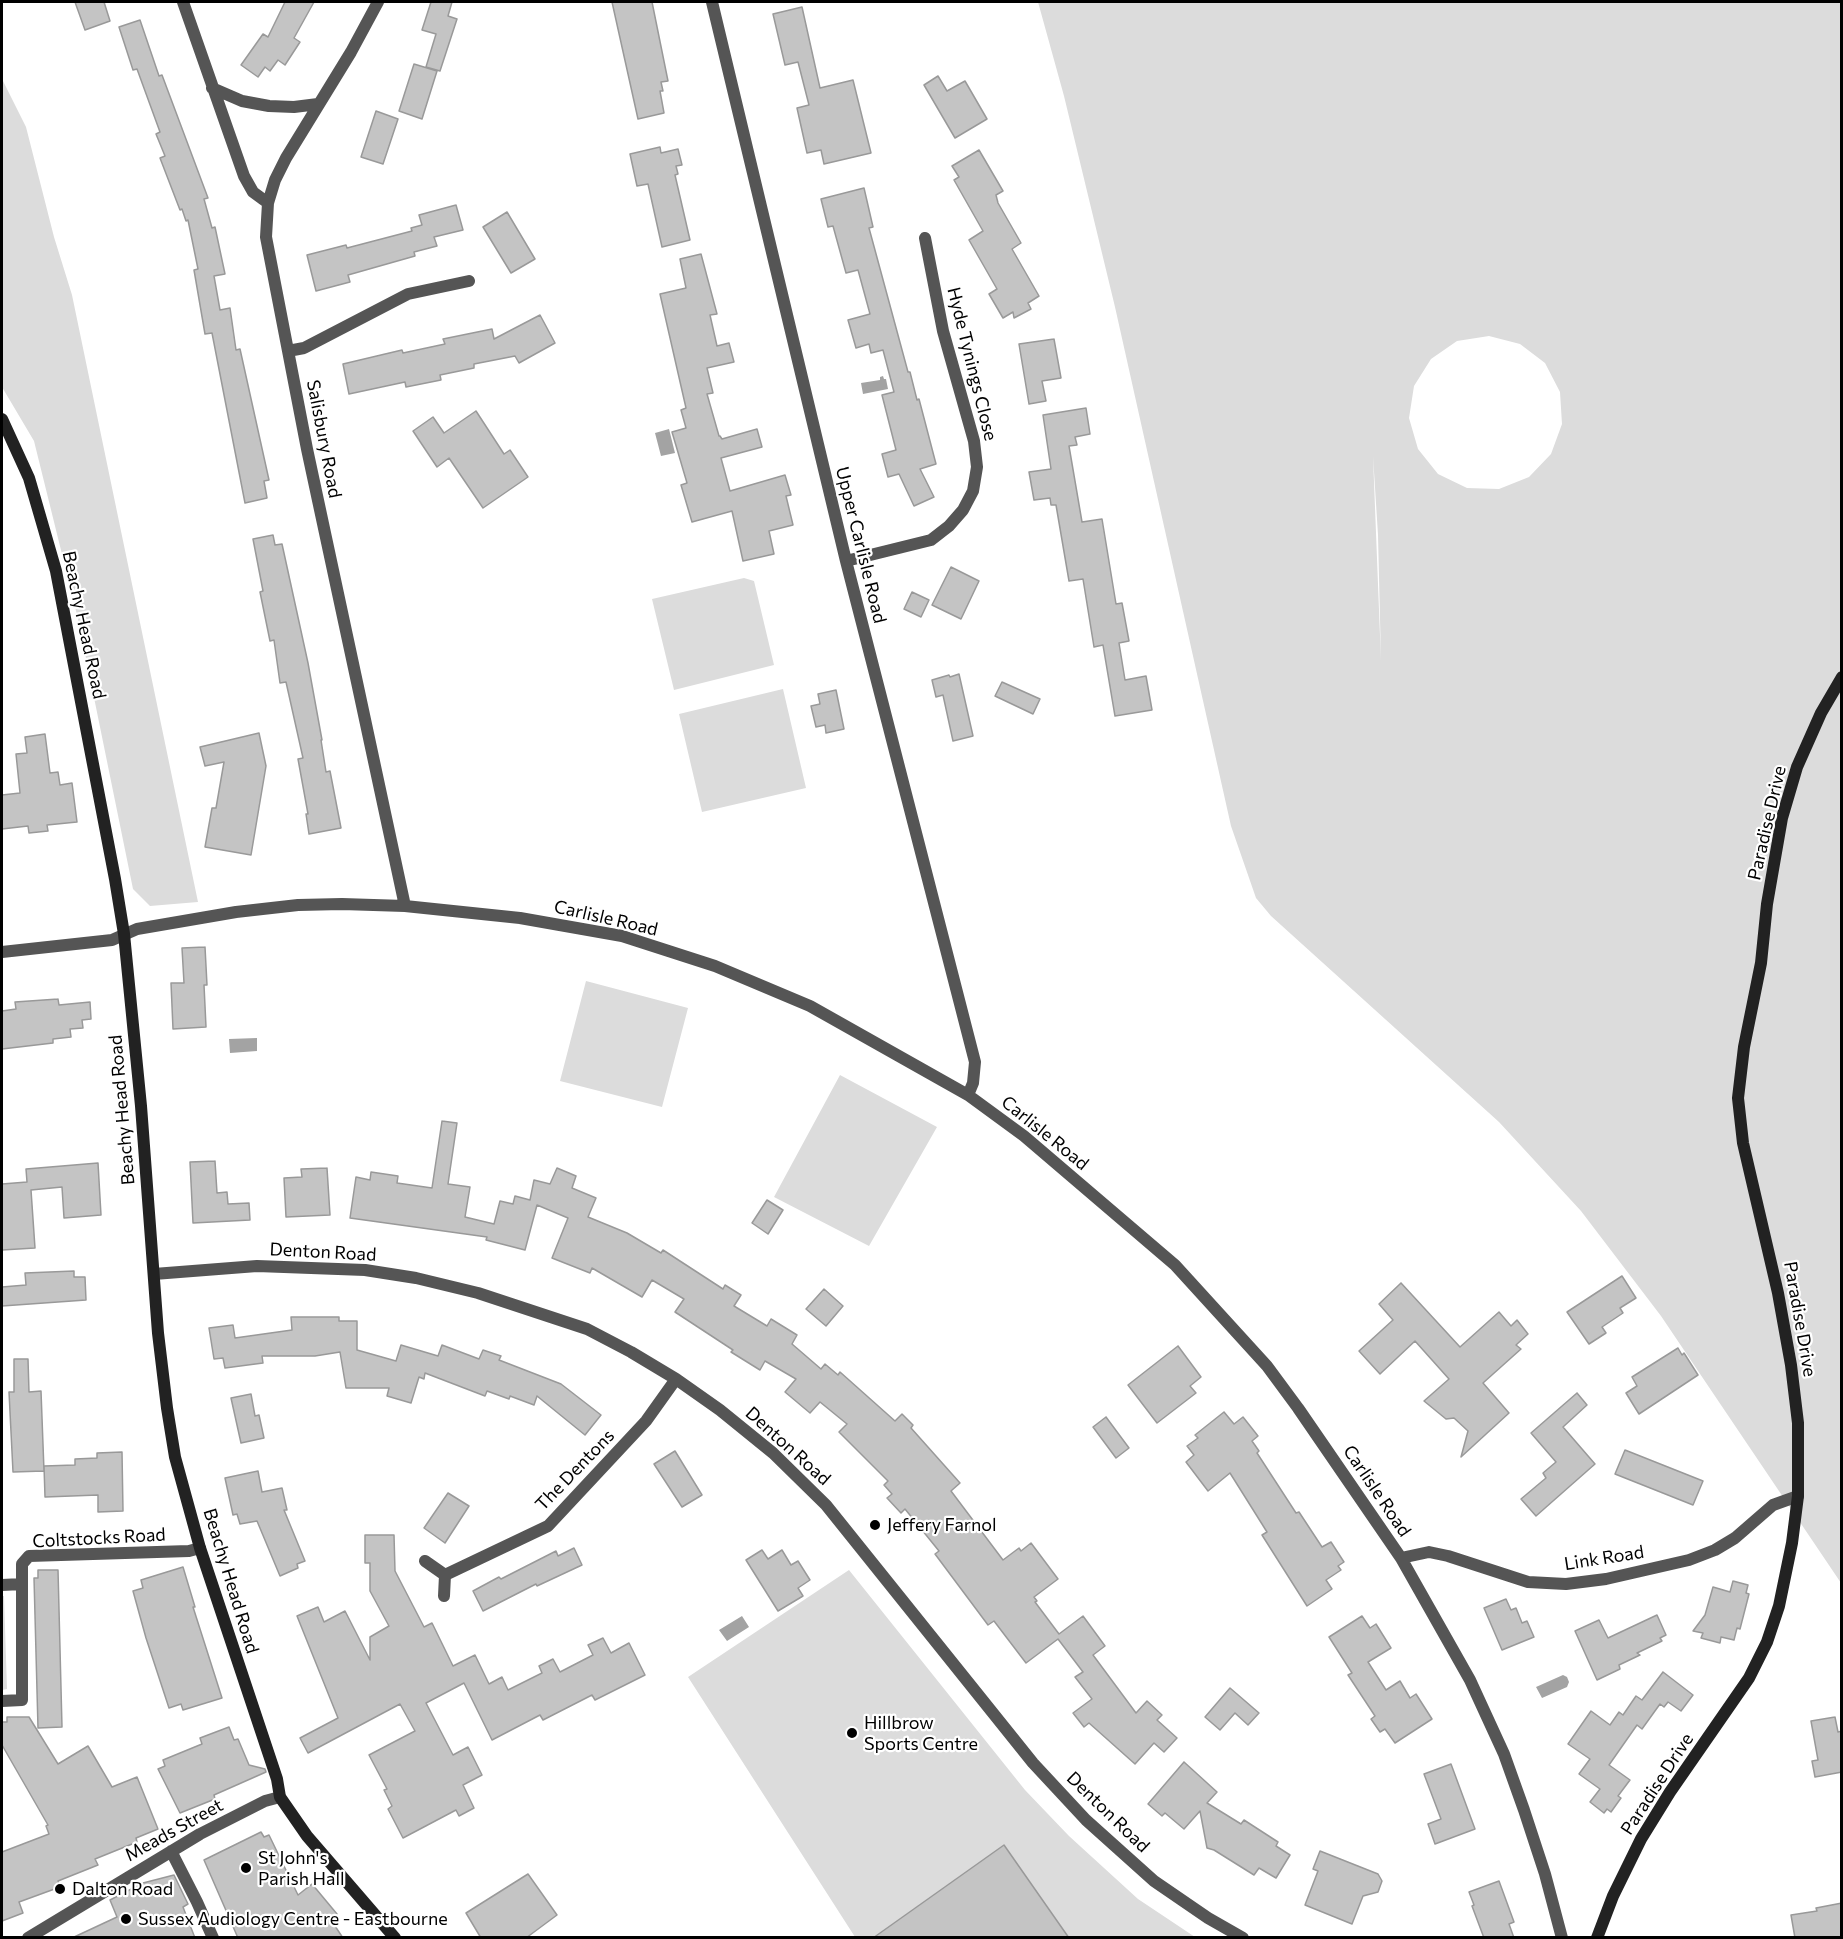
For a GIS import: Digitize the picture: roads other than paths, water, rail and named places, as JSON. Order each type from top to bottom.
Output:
[{"type":"street","points":[[183,2],[244,176],[253,192],[268,203]]},
{"type":"street","name":"Salisbury Road","points":[[378,2],[275,180],[268,203],[266,237],[307,449],[405,906]]},
{"type":"street","name":"Upper Carlisle Road","points":[[712,2],[846,561],[975,1062],[973,1083],[968,1095]]},
{"type":"street","points":[[213,88],[242,100],[269,106],[294,107],[318,104]]},
{"type":"street","name":"Hyde Tynings Close","points":[[846,561],[931,540],[950,526],[963,510],[973,491],[977,467],[974,441],[943,331],[925,238]]},
{"type":"street","points":[[288,351],[304,348],[408,294],[469,281]]},
{"type":"street","name":"Beachy Head Road","points":[[2,418],[5,434],[29,478],[56,572],[124,934],[166,1408],[175,1456],[200,1548],[277,1779],[280,1797]]},
{"type":"street","name":"Paradise Drive","points":[[1597,1938],[1613,1896],[1641,1839],[1670,1792],[1749,1678],[1767,1642],[1781,1595],[1792,1543],[1798,1496],[1798,1423],[1791,1365],[1778,1293],[1743,1143],[1738,1098],[1744,1047],[1761,963],[1767,904],[1782,818],[1797,767],[1821,713],[1842,677]]},
{"type":"street","name":"Carlisle Road","points":[[2,952],[112,940],[137,929],[225,914],[298,905],[405,906],[520,918],[622,936],[715,966],[810,1006],[968,1095],[1024,1136],[1175,1265],[1267,1366],[1287,1392],[1401,1558],[1470,1680],[1504,1754],[1545,1874],[1562,1938]]},
{"type":"street","name":"Denton Road","points":[[153,1274],[257,1266],[365,1270],[416,1278],[489,1297],[587,1329],[676,1379],[720,1410],[773,1453],[826,1505],[1033,1763],[1086,1820],[1154,1881],[1208,1918],[1243,1938]]},
{"type":"street","name":"The Dentons","points":[[445,1575],[548,1526],[646,1421],[676,1379]]},
{"type":"street","name":"Link Road","points":[[1401,1558],[1429,1552],[1528,1582],[1566,1584],[1606,1579],[1689,1560],[1715,1550],[1735,1538],[1773,1505],[1798,1496]]},
{"type":"street","name":"Coltstocks Road","points":[[2,1701],[22,1700],[22,1564],[29,1556],[189,1551],[200,1548]]},
{"type":"street","points":[[425,1561],[445,1575],[444,1596]]},
{"type":"street","points":[[2,1585],[22,1584]]},
{"type":"street","points":[[280,1797],[307,1836],[395,1938]]},
{"type":"street","name":"Meads Street","points":[[28,1938],[171,1851],[265,1801],[280,1797]]},
{"type":"street","points":[[171,1851],[213,1938]]},
{"type":"place","name":"Jeffery Farnol","points":[[875,1525]]},
{"type":"place","name":"Hillbrow Sports Centre","points":[[852,1733]]},
{"type":"place","name":"St John's Parish Hall","points":[[246,1868]]},
{"type":"place","name":"Dalton Road","points":[[60,1889]]},
{"type":"place","name":"Sussex Audiology Centre - Eastbourne","points":[[126,1919]]}]
